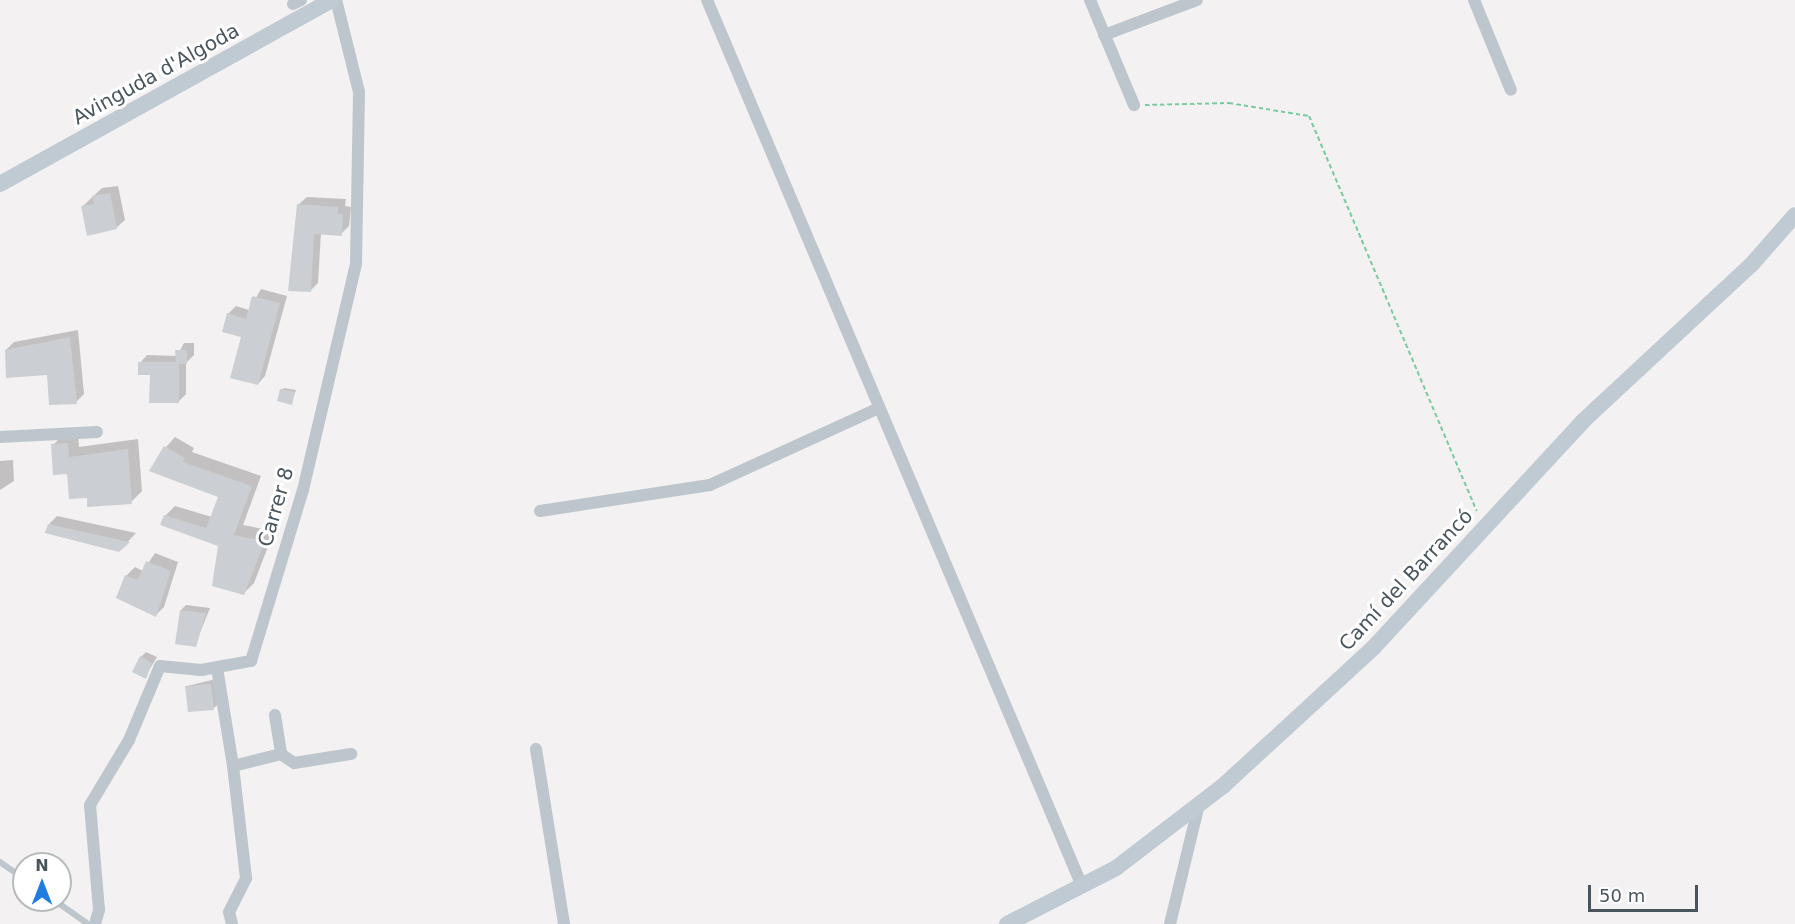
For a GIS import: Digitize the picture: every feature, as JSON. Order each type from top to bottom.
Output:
[{"type":"street","name":"Avinguda d'Algoda","points":[[0,184],[296,5],[334,0]]},
{"type":"street","name":"Carrer 8","points":[[95,924],[90,805],[129,740],[160,666],[217,668],[251,662],[303,490],[356,264],[359,92],[334,0]]},
{"type":"street","points":[[707,0],[1082,886]]},
{"type":"street","points":[[1090,0],[1134,105]]},
{"type":"street","points":[[1104,35],[1197,0]]},
{"type":"street","points":[[1474,0],[1511,90]]},
{"type":"street","name":"Camí del Barrancó","points":[[1007,924],[1116,868],[1198,808],[1374,647],[1583,421],[1752,264],[1795,215]]},
{"type":"street","points":[[540,511],[710,485],[879,408]]},
{"type":"street","points":[[0,437],[97,432]]},
{"type":"street","points":[[217,668],[233,766],[246,878],[229,912],[232,924]]},
{"type":"street","points":[[275,716],[281,754],[294,763],[351,754]]},
{"type":"street","points":[[536,749],[564,924]]},
{"type":"street","points":[[233,766],[281,754]]},
{"type":"street","points":[[1170,924],[1198,808]]},
{"type":"lane","points":[[71,912],[88,924]]},
{"type":"path","points":[[1134,105],[1229,103],[1309,116],[1485,528]]},
{"type":"building","points":[[110,193],[117,229],[87,236],[81,206],[94,204],[92,196]]},
{"type":"building","points":[[297,204],[338,207],[338,214],[343,214],[342,236],[314,234],[311,292],[288,291]]},
{"type":"building","points":[[252,296],[280,303],[258,385],[230,378],[241,337],[222,332],[227,313],[246,319]]},
{"type":"building","points":[[70,337],[77,404],[49,405],[47,375],[6,378],[5,350]]},
{"type":"building","points":[[175,350],[187,350],[187,364],[179,364],[179,403],[149,403],[150,375],[138,375],[138,362],[176,362]]},
{"type":"building","points":[[280,389],[295,392],[292,405],[277,401]]},
{"type":"building","points":[[68,443],[69,457],[128,449],[132,504],[87,507],[87,498],[69,499],[67,474],[53,475],[51,444]]},
{"type":"building","points":[[164,446],[185,458],[183,462],[252,486],[234,535],[265,541],[244,595],[212,586],[218,546],[160,525],[164,515],[206,528],[218,497],[149,471]]},
{"type":"building","points":[[48,524],[130,542],[119,552],[45,533]]},
{"type":"building","points":[[146,561],[171,571],[156,617],[116,598],[125,575],[138,580]]},
{"type":"building","points":[[180,610],[206,613],[196,647],[175,644]]},
{"type":"building","points":[[140,656],[152,663],[146,679],[132,672]]},
{"type":"building","points":[[211,684],[214,710],[188,712],[185,686]]}]
